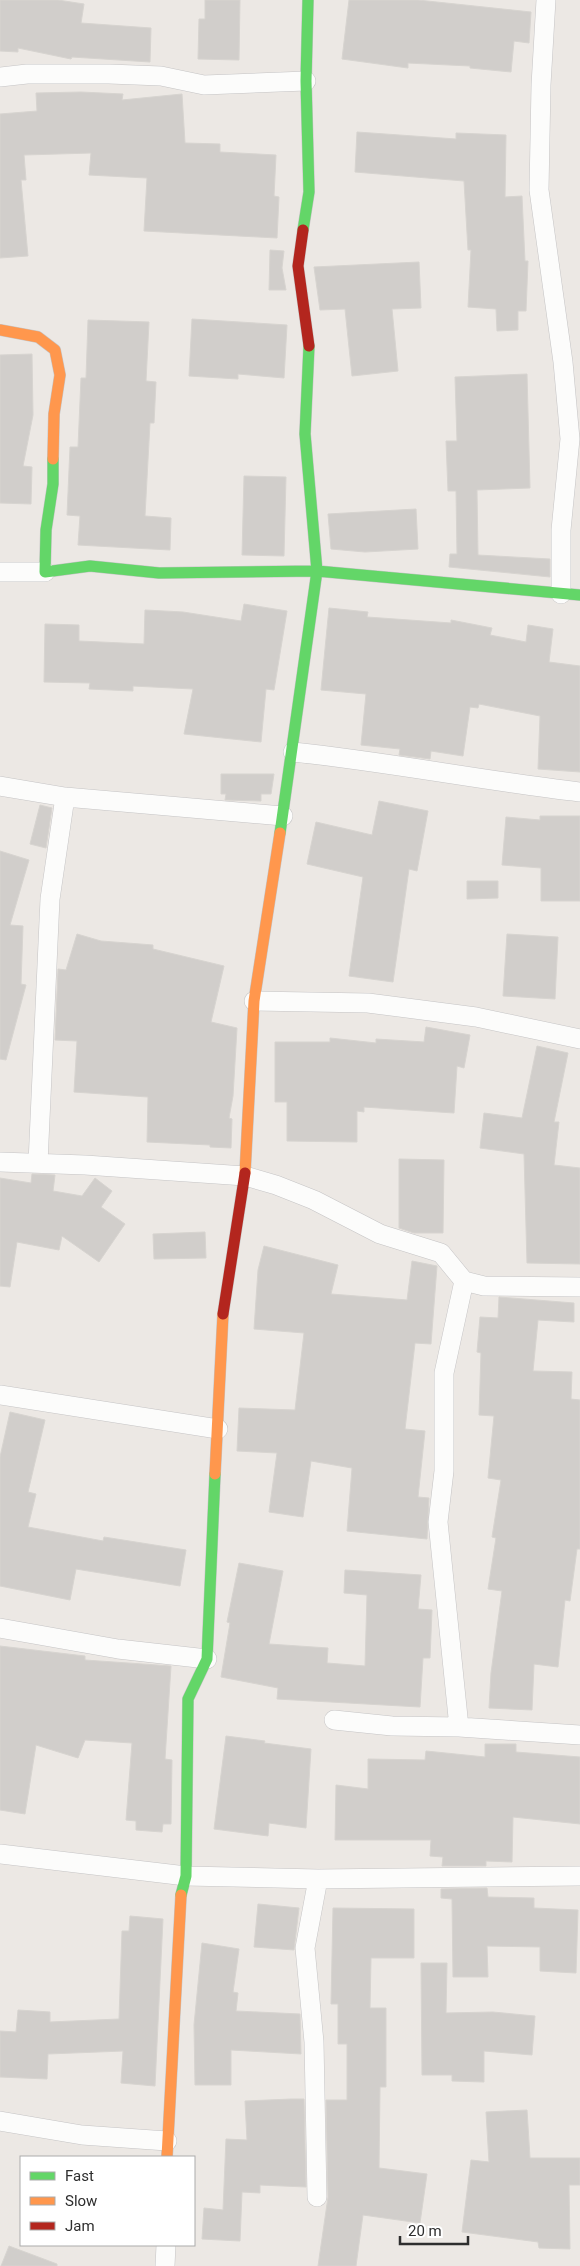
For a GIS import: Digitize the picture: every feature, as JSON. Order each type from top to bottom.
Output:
[{"type":"street","points":[[0,2121],[167,2149],[179,1902],[186,1876],[188,1699],[207,1659],[223,1306],[245,1176],[254,1001],[293,752],[317,572],[305,434],[309,346],[298,266],[309,192],[306,82],[308,0]]},
{"type":"street","points":[[546,0],[541,84],[539,190],[563,362],[570,439],[560,530],[561,594]]},
{"type":"street","points":[[0,77],[27,74],[109,74],[161,76],[204,85],[306,82]]},
{"type":"street","points":[[0,330],[38,337],[55,350],[60,375],[54,414],[53,484],[46,530],[45,572]]},
{"type":"street","points":[[0,572],[45,572],[90,566],[159,573],[317,572],[580,595]]},
{"type":"street","points":[[293,752],[350,758],[513,784],[580,792]]},
{"type":"street","points":[[0,786],[65,797],[283,816]]},
{"type":"street","points":[[38,1164],[50,899],[65,797]]},
{"type":"street","points":[[254,1001],[368,1003],[476,1017],[580,1039]]},
{"type":"street","points":[[0,1162],[245,1176],[276,1184],[314,1200],[380,1234],[441,1253],[464,1281],[484,1286],[580,1286]]},
{"type":"street","points":[[459,1727],[438,1522],[444,1471],[444,1373],[464,1281]]},
{"type":"street","points":[[0,1395],[218,1429]]},
{"type":"street","points":[[0,1628],[118,1649],[207,1659]]},
{"type":"street","points":[[334,1720],[392,1726],[459,1727],[580,1735]]},
{"type":"street","points":[[0,1854],[186,1876],[318,1879],[580,1876]]},
{"type":"street","points":[[318,1879],[305,1948],[314,2042],[318,2197]]},
{"type":"street","points":[[165,2266],[166,2246]]},
{"type":"building","points":[[0,0],[58,0],[84,4],[81,23],[151,28],[150,62],[72,57],[71,59],[18,48],[18,52],[0,51]]},
{"type":"building","points":[[205,0],[240,0],[239,60],[198,59],[199,19],[205,19]]},
{"type":"building","points":[[349,0],[418,0],[531,12],[529,43],[514,41],[511,72],[470,68],[470,66],[408,63],[408,68],[342,59]]},
{"type":"building","points":[[81,92],[123,94],[122,100],[182,94],[185,143],[220,144],[220,152],[276,155],[274,196],[279,197],[277,238],[144,231],[147,178],[89,175],[91,153],[24,155],[26,180],[21,180],[28,256],[0,258],[0,114],[37,111],[36,93]]},
{"type":"building","points":[[357,132],[456,139],[456,133],[506,135],[505,197],[522,196],[525,261],[528,261],[526,311],[518,311],[518,330],[497,331],[496,309],[468,307],[471,250],[468,250],[464,181],[355,172]]},
{"type":"building","points":[[270,250],[284,251],[282,268],[286,290],[269,290]]},
{"type":"building","points":[[419,262],[421,308],[392,309],[398,371],[352,376],[345,309],[320,310],[314,267]]},
{"type":"building","points":[[192,319],[287,325],[284,378],[238,374],[238,379],[189,376]]},
{"type":"building","points":[[88,320],[149,322],[146,381],[156,382],[154,423],[150,423],[145,516],[171,518],[170,550],[78,545],[80,516],[67,515],[70,447],[78,447],[81,378],[86,378]]},
{"type":"building","points":[[32,354],[33,415],[23,466],[32,467],[31,504],[0,503],[0,355]]},
{"type":"building","points":[[527,374],[530,488],[477,490],[478,555],[550,559],[550,577],[449,567],[450,554],[457,554],[456,491],[448,491],[446,441],[457,441],[455,377]]},
{"type":"building","points":[[244,476],[286,477],[284,556],[242,555]]},
{"type":"building","points":[[416,509],[418,549],[365,552],[331,549],[328,514]]},
{"type":"building","points":[[244,604],[287,611],[274,690],[266,689],[261,742],[184,734],[193,689],[133,686],[133,691],[89,689],[90,683],[44,682],[45,624],[79,625],[79,641],[144,644],[145,610],[183,612],[241,621]]},
{"type":"building","points":[[329,608],[368,612],[367,617],[451,623],[451,620],[492,628],[490,635],[526,642],[528,625],[553,629],[549,662],[580,666],[580,772],[538,769],[540,716],[479,704],[478,708],[470,707],[463,756],[431,751],[430,759],[399,755],[400,749],[361,745],[366,694],[321,690]]},
{"type":"building","points":[[221,774],[274,774],[271,794],[261,794],[261,801],[225,800],[226,794],[221,794]]},
{"type":"building","points":[[379,801],[428,811],[417,871],[409,869],[393,982],[349,976],[363,877],[307,864],[316,822],[372,835]]},
{"type":"building","points":[[40,805],[52,808],[46,848],[30,844]]},
{"type":"building","points":[[540,816],[580,816],[580,901],[541,901],[541,868],[502,865],[506,817],[540,820]]},
{"type":"building","points":[[0,851],[29,860],[10,925],[23,926],[21,984],[26,985],[6,1060],[0,1059]]},
{"type":"building","points":[[467,881],[498,881],[498,898],[467,899]]},
{"type":"building","points":[[77,934],[101,941],[153,945],[153,949],[224,966],[211,1022],[237,1028],[233,1096],[229,1118],[232,1119],[231,1148],[147,1142],[148,1097],[74,1092],[77,1041],[55,1040],[58,969],[66,970]]},
{"type":"building","points":[[507,934],[558,937],[555,999],[503,996]]},
{"type":"building","points":[[426,1027],[470,1035],[464,1068],[457,1066],[454,1113],[364,1107],[364,1112],[357,1111],[357,1142],[287,1141],[287,1102],[275,1102],[275,1042],[330,1042],[330,1038],[376,1043],[376,1039],[424,1042]]},
{"type":"building","points":[[537,1046],[568,1053],[554,1122],[559,1122],[554,1165],[580,1168],[580,1264],[527,1263],[524,1154],[480,1148],[484,1113],[522,1118]]},
{"type":"building","points":[[399,1159],[444,1160],[443,1233],[414,1233],[399,1228]]},
{"type":"building","points":[[32,1174],[55,1175],[53,1191],[82,1196],[95,1178],[112,1191],[101,1207],[125,1224],[99,1262],[62,1236],[59,1250],[17,1242],[10,1287],[0,1286],[0,1178],[31,1183]]},
{"type":"building","points":[[205,1232],[206,1258],[154,1259],[153,1234]]},
{"type":"building","points":[[264,1246],[338,1265],[331,1294],[407,1300],[412,1261],[437,1266],[431,1344],[415,1343],[405,1429],[425,1431],[418,1497],[429,1498],[427,1539],[347,1531],[352,1468],[311,1461],[303,1517],[269,1512],[277,1453],[237,1451],[239,1408],[295,1410],[304,1333],[254,1329],[258,1270]]},
{"type":"building","points":[[499,1297],[574,1303],[574,1322],[538,1320],[533,1371],[572,1372],[571,1399],[580,1400],[580,1549],[577,1549],[570,1601],[565,1600],[558,1667],[534,1664],[532,1710],[489,1708],[491,1673],[502,1591],[488,1589],[496,1538],[492,1537],[501,1480],[488,1478],[494,1416],[479,1415],[481,1353],[477,1352],[480,1317],[498,1318]]},
{"type":"building","points":[[10,1412],[45,1420],[28,1492],[36,1494],[28,1527],[103,1541],[104,1537],[186,1550],[180,1586],[76,1569],[70,1600],[0,1586],[0,1457]]},
{"type":"building","points":[[239,1563],[283,1571],[269,1644],[328,1648],[327,1663],[365,1666],[367,1595],[344,1593],[345,1570],[421,1575],[418,1609],[432,1610],[430,1658],[423,1658],[420,1707],[277,1699],[278,1688],[221,1677],[230,1623],[227,1622]]},
{"type":"building","points":[[0,1646],[85,1656],[85,1660],[171,1666],[165,1759],[172,1760],[171,1824],[163,1824],[162,1832],[136,1830],[136,1821],[126,1820],[132,1743],[85,1740],[78,1758],[36,1745],[25,1814],[0,1810]]},
{"type":"building","points":[[226,1736],[311,1749],[306,1828],[269,1823],[268,1836],[214,1829]]},
{"type":"building","points":[[485,1744],[516,1744],[516,1752],[580,1757],[580,1824],[513,1817],[512,1862],[486,1861],[486,1866],[442,1866],[443,1857],[430,1856],[431,1840],[335,1840],[336,1785],[368,1789],[368,1759],[425,1760],[426,1751],[485,1757]]},
{"type":"building","points":[[487,1888],[488,1897],[534,1898],[534,1908],[578,1910],[576,1973],[540,1971],[540,1947],[487,1946],[488,1977],[453,1977],[452,1899],[441,1898],[441,1889]]},
{"type":"building","points":[[258,1904],[299,1908],[294,1950],[254,1947]]},
{"type":"building","points":[[333,1908],[414,1909],[414,1958],[371,1958],[370,2008],[386,2008],[386,2087],[380,2087],[379,2168],[427,2174],[420,2223],[363,2215],[356,2266],[318,2266],[328,2197],[326,2100],[347,2100],[347,2044],[338,2044],[338,2004],[331,2004]]},
{"type":"building","points":[[130,1916],[163,1919],[155,2086],[121,2083],[123,2051],[48,2054],[47,2079],[0,2077],[0,2031],[16,2032],[18,2010],[50,2012],[50,2022],[119,2019],[122,1931],[129,1931]]},
{"type":"building","points":[[202,1943],[239,1949],[233,1992],[238,1993],[236,2011],[300,2014],[301,2054],[231,2050],[231,2085],[195,2085],[194,2025]]},
{"type":"building","points":[[421,1963],[447,1963],[446,2013],[493,2012],[535,2016],[532,2055],[484,2051],[484,2082],[452,2081],[452,2075],[422,2075]]},
{"type":"building","points":[[304,2099],[306,2187],[260,2185],[260,2193],[242,2192],[240,2241],[202,2239],[204,2208],[223,2210],[226,2139],[247,2140],[245,2101]]},
{"type":"building","points":[[527,2110],[530,2158],[580,2158],[580,2185],[569,2185],[570,2249],[539,2248],[538,2242],[462,2232],[471,2160],[489,2162],[486,2112]]},
{"type":"building","points":[[9,2246],[57,2264],[57,2266],[1,2266]]},
{"type":"traffic: fast","points":[[303,230],[309,192],[306,81],[308,0]]},
{"type":"traffic: fast","points":[[280,833],[317,571],[305,434],[309,346]]},
{"type":"traffic: fast","points":[[53,459],[53,484],[46,530],[45,572],[90,566],[159,573],[317,571],[580,595]]},
{"type":"traffic: fast","points":[[181,1895],[186,1876],[188,1699],[207,1659],[215,1474]]},
{"type":"traffic: slow","points":[[0,330],[38,337],[55,350],[60,375],[54,414],[53,459]]},
{"type":"traffic: slow","points":[[245,1173],[254,1001],[280,833]]},
{"type":"traffic: slow","points":[[215,1474],[223,1314]]},
{"type":"traffic: slow","points":[[167,2156],[181,1895]]},
{"type":"traffic: jam","points":[[303,230],[298,266],[309,346]]},
{"type":"traffic: jam","points":[[223,1314],[245,1173]]}]
